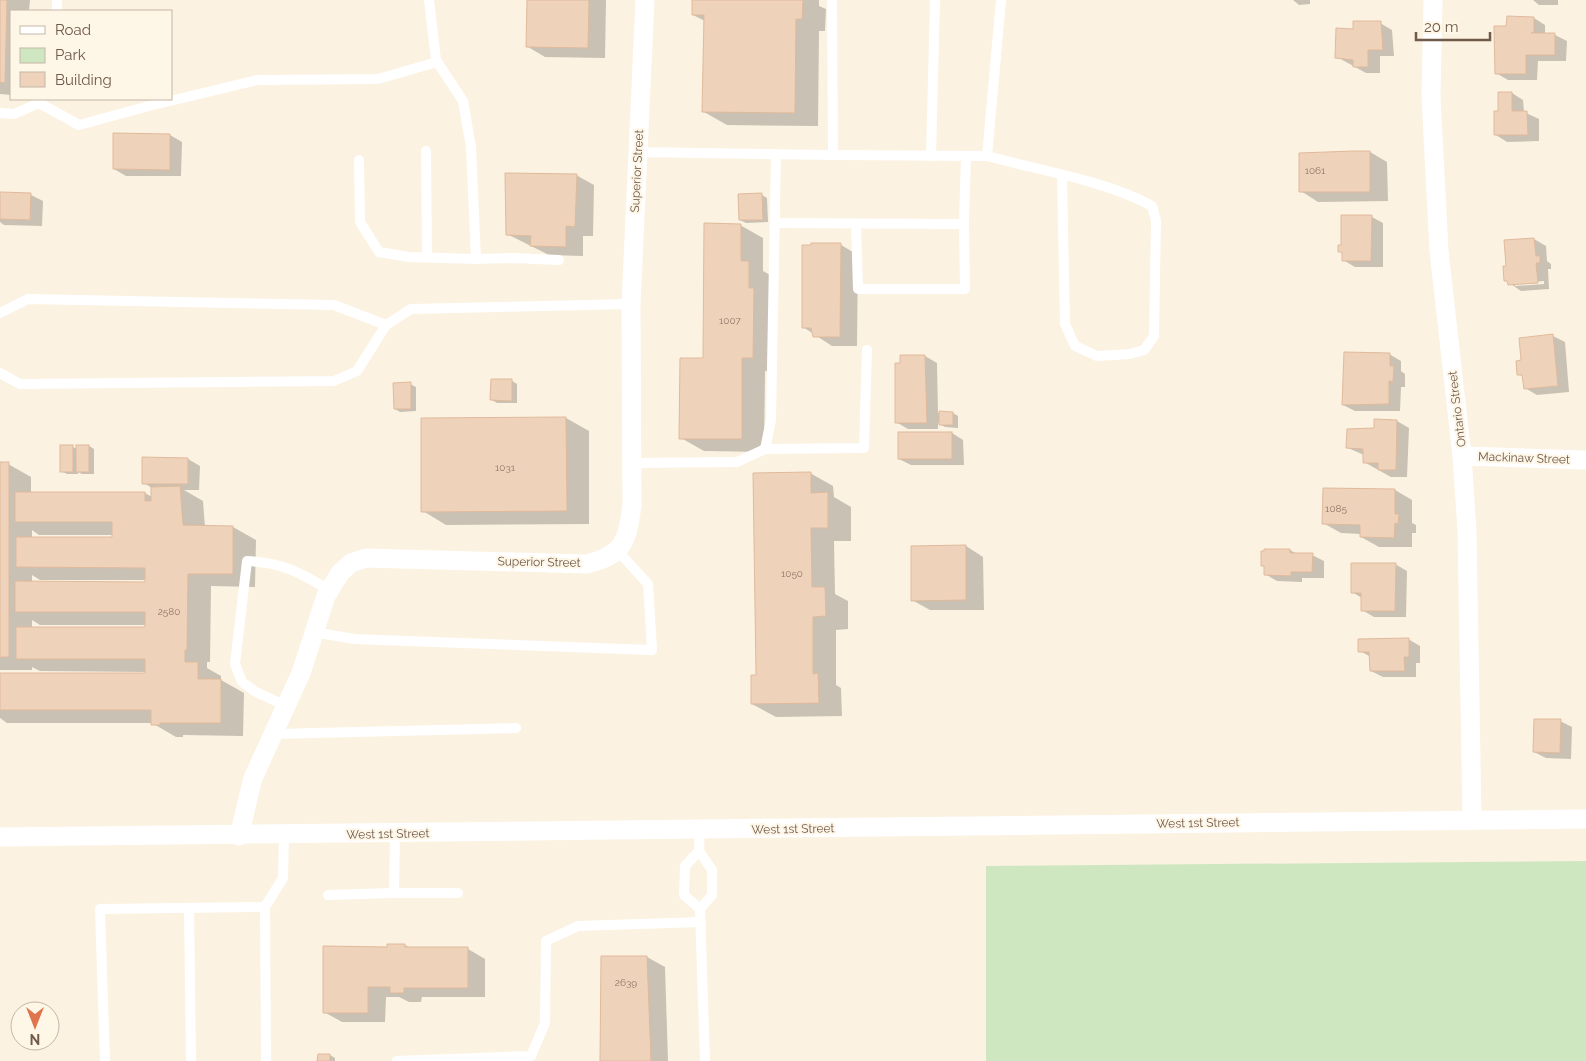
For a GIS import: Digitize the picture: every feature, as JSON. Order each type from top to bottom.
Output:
[{"type":"street","name":"Superior Street","points":[[239,836],[253,778],[300,673],[329,590],[340,573],[351,563],[366,558],[587,564],[604,560],[618,550],[628,536],[632,505],[631,304],[645,0]]},
{"type":"street","name":"Ontario Street","points":[[1433,0],[1431,96],[1439,251],[1462,456],[1466,531],[1472,819]]},
{"type":"street","name":"Mackinaw Street","points":[[1462,456],[1586,460]]},
{"type":"street","name":"West 1st Street","points":[[0,837],[284,836],[1586,819]]},
{"type":"lane","points":[[429,0],[437,62],[463,101],[471,146],[476,259]]},
{"type":"lane","points":[[832,0],[833,155]]},
{"type":"lane","points":[[931,156],[934,0]]},
{"type":"lane","points":[[987,156],[1000,0]]},
{"type":"lane","points":[[0,113],[14,114],[41,101],[79,125],[258,80],[378,79],[437,62]]},
{"type":"lane","points":[[426,151],[427,257]]},
{"type":"lane","points":[[637,152],[987,156],[1062,176],[1132,195],[1152,206],[1156,221],[1154,336],[1144,350],[1130,354],[1097,356],[1075,346],[1065,324],[1062,176]]},
{"type":"lane","points":[[765,449],[772,420],[776,154]]},
{"type":"lane","points":[[856,224],[858,289],[965,289],[966,156]]},
{"type":"lane","points":[[358,160],[360,222],[379,252],[427,257],[560,260]]},
{"type":"lane","points":[[776,223],[964,224]]},
{"type":"lane","points":[[0,313],[28,300],[334,305],[386,325]]},
{"type":"lane","points":[[0,373],[20,384],[334,381],[357,371],[386,325],[411,308],[631,304]]},
{"type":"lane","points":[[632,463],[737,462],[765,449],[864,448],[867,350]]},
{"type":"lane","points":[[314,632],[354,639],[652,650],[648,584],[618,550]]},
{"type":"lane","points":[[286,706],[256,692],[242,682],[236,664],[247,561],[265,562],[293,568],[329,590]]},
{"type":"lane","points":[[273,734],[516,728]]},
{"type":"lane","points":[[700,830],[699,851],[712,870],[712,894],[700,909]]},
{"type":"lane","points":[[394,893],[395,834]]},
{"type":"lane","points":[[266,1061],[265,907],[283,878],[284,836]]},
{"type":"lane","points":[[699,851],[685,866],[684,894],[700,909],[705,1061]]},
{"type":"lane","points":[[328,894],[458,893]]},
{"type":"lane","points":[[105,1061],[100,909],[265,907]]},
{"type":"lane","points":[[189,908],[191,1061]]},
{"type":"lane","points":[[397,1061],[532,1059],[545,1023],[546,941],[578,926],[701,922]]},
{"type":"green space","points":[[1586,861],[1586,1061],[986,1061],[986,866]]},
{"type":"building","points":[[0,0],[7,0],[5,83],[0,82]]},
{"type":"building","points":[[527,0],[589,0],[588,48],[526,47]]},
{"type":"building","points":[[692,0],[803,0],[802,19],[796,19],[795,113],[702,112],[704,15],[692,15]]},
{"type":"building","points":[[1507,16],[1534,17],[1534,32],[1531,33],[1555,33],[1555,55],[1526,55],[1526,74],[1495,74],[1494,26],[1506,26]]},
{"type":"building","points":[[1353,21],[1381,21],[1383,50],[1368,50],[1368,67],[1353,67],[1353,60],[1335,58],[1336,28],[1353,29]]},
{"type":"building","points":[[1498,92],[1512,92],[1512,111],[1527,111],[1528,135],[1494,135],[1494,111],[1498,111]]},
{"type":"building","points":[[113,133],[170,134],[170,170],[113,169]]},
{"type":"building","points":[[1370,151],[1370,192],[1299,192],[1299,153]]},
{"type":"building","points":[[505,173],[577,174],[575,227],[566,226],[566,247],[530,246],[531,236],[506,235]]},
{"type":"building","points":[[0,192],[31,193],[30,220],[0,219]]},
{"type":"building","points":[[762,193],[763,220],[739,220],[738,194]]},
{"type":"building","points":[[1341,215],[1372,215],[1371,261],[1342,261],[1342,252],[1338,252],[1338,245],[1341,245]]},
{"type":"building","points":[[704,223],[741,224],[741,261],[749,261],[749,288],[754,288],[753,358],[742,358],[742,439],[679,439],[680,358],[703,358]]},
{"type":"building","points":[[1534,238],[1536,256],[1540,256],[1540,263],[1536,263],[1538,283],[1508,285],[1507,281],[1504,281],[1503,266],[1506,266],[1504,240]]},
{"type":"building","points":[[811,243],[841,243],[840,337],[813,337],[811,328],[802,328],[802,245],[811,245]]},
{"type":"building","points":[[1553,334],[1558,386],[1524,389],[1522,375],[1517,375],[1516,361],[1521,360],[1519,338]]},
{"type":"building","points":[[1344,352],[1390,353],[1390,366],[1394,366],[1393,382],[1389,381],[1389,404],[1342,405]]},
{"type":"building","points":[[900,355],[925,355],[927,423],[895,423],[895,363],[900,363]]},
{"type":"building","points":[[491,379],[512,379],[512,401],[490,400]]},
{"type":"building","points":[[411,382],[411,409],[394,409],[393,383]]},
{"type":"building","points":[[939,411],[953,412],[953,425],[939,425]]},
{"type":"building","points":[[566,417],[567,511],[421,512],[421,418]]},
{"type":"building","points":[[1374,419],[1397,420],[1396,470],[1378,470],[1378,463],[1363,463],[1363,449],[1346,448],[1347,429],[1374,428]]},
{"type":"building","points":[[898,432],[952,432],[952,459],[898,459]]},
{"type":"building","points":[[60,445],[73,445],[73,472],[60,472]]},
{"type":"building","points":[[76,445],[89,445],[89,472],[76,472]]},
{"type":"building","points":[[142,457],[188,458],[188,484],[142,484]]},
{"type":"building","points":[[0,462],[9,462],[9,657],[0,657]]},
{"type":"building","points":[[811,472],[811,493],[828,492],[828,528],[811,528],[812,587],[825,587],[826,616],[813,617],[813,674],[818,673],[819,703],[751,704],[751,675],[756,675],[753,473]]},
{"type":"building","points":[[180,486],[183,525],[233,526],[233,574],[188,574],[187,650],[185,650],[185,662],[198,662],[198,679],[221,679],[221,723],[160,723],[160,725],[151,725],[151,710],[0,710],[0,673],[145,673],[145,659],[16,659],[16,627],[145,627],[145,612],[15,612],[15,581],[145,582],[145,568],[16,567],[16,537],[112,537],[112,522],[15,522],[15,492],[145,492],[145,501],[151,501],[151,487]]},
{"type":"building","points":[[1323,488],[1395,489],[1395,514],[1399,514],[1398,524],[1395,523],[1394,538],[1360,537],[1360,525],[1322,524]]},
{"type":"building","points":[[966,545],[966,600],[911,601],[911,546]]},
{"type":"building","points":[[1264,549],[1290,549],[1290,553],[1313,553],[1312,572],[1291,572],[1291,576],[1264,575],[1264,566],[1261,566],[1261,551],[1264,551]]},
{"type":"building","points":[[1351,563],[1396,563],[1395,611],[1361,611],[1361,593],[1351,593]]},
{"type":"building","points":[[1409,638],[1409,657],[1404,657],[1405,671],[1370,671],[1369,652],[1358,652],[1358,639]]},
{"type":"building","points":[[1534,719],[1561,719],[1560,753],[1533,752]]},
{"type":"building","points":[[387,944],[405,944],[405,947],[468,947],[468,988],[404,988],[404,993],[390,993],[390,987],[368,987],[368,1013],[323,1013],[323,946],[387,947]]},
{"type":"building","points":[[601,956],[647,956],[651,1061],[600,1061]]},
{"type":"building","points":[[318,1054],[330,1054],[330,1061],[317,1061]]}]
